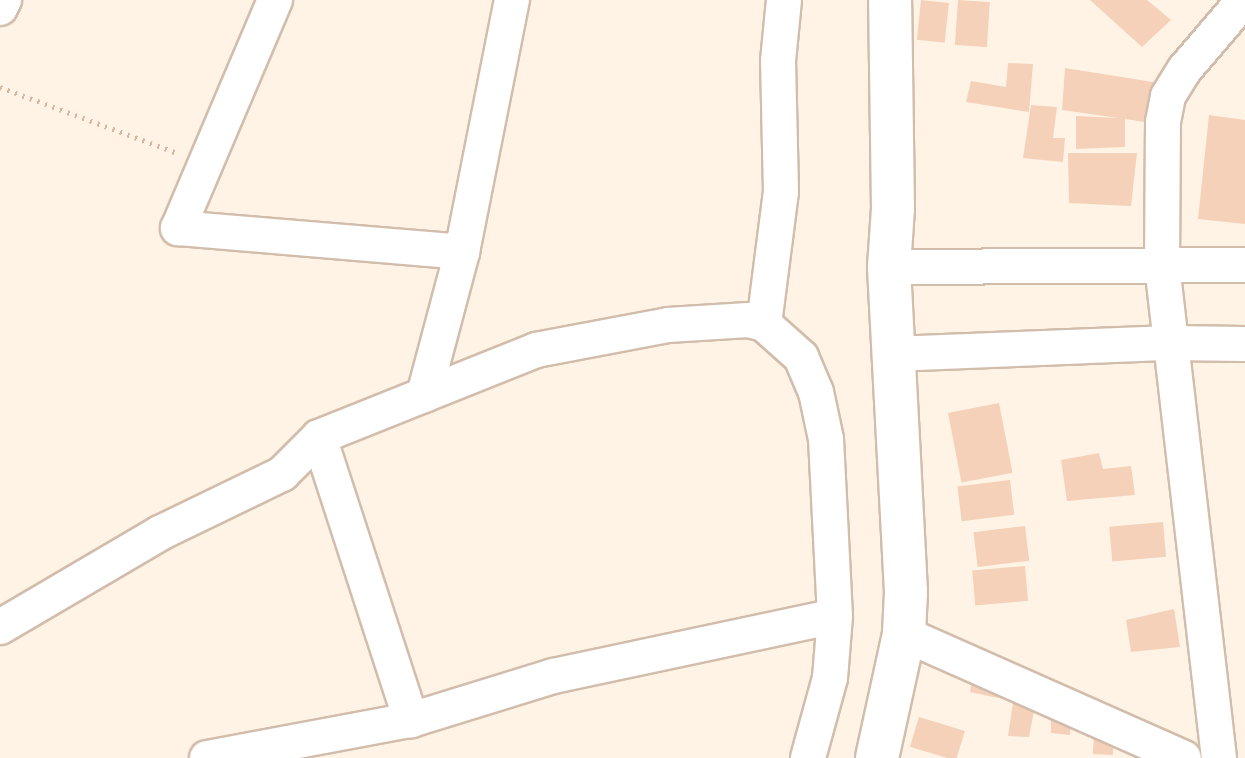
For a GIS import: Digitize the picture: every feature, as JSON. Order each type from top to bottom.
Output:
[{"type":"street","points":[[0,8],[4,0]]},
{"type":"street","points":[[275,0],[208,164],[178,228],[462,252]]},
{"type":"street","points":[[424,395],[462,252],[512,0]]},
{"type":"street","points":[[764,324],[781,192],[778,61],[784,0]]},
{"type":"street","points":[[877,758],[904,634],[904,522],[889,267],[893,209],[890,0]]},
{"type":"street","points":[[1219,758],[1162,264],[1163,122],[1168,96],[1185,69],[1244,0]]},
{"type":"street","points":[[889,267],[1245,265]]},
{"type":"street","points":[[0,627],[160,533],[282,474],[319,437],[536,350],[706,320],[748,320],[764,324],[801,357],[816,392],[826,439],[835,616],[830,678],[808,758]]},
{"type":"street","points":[[893,354],[1170,343],[1245,344]]},
{"type":"street","points":[[319,437],[411,720]]},
{"type":"street","points":[[207,758],[411,720],[553,676],[835,616]]},
{"type":"street","points":[[904,634],[1184,758]]},
{"type":"path","points":[[0,87],[208,164]]},
{"type":"building","points":[[921,0],[949,3],[945,43],[917,40]]},
{"type":"building","points":[[958,0],[990,2],[987,47],[955,45]]},
{"type":"building","points":[[1090,0],[1147,0],[1171,20],[1142,47]]},
{"type":"building","points":[[1008,63],[1033,64],[1029,112],[966,102],[971,81],[1006,87]]},
{"type":"building","points":[[1065,68],[1153,82],[1152,123],[1125,119],[1125,147],[1076,149],[1076,116],[1118,118],[1062,110]]},
{"type":"building","points":[[1031,105],[1057,107],[1053,138],[1065,138],[1063,162],[1023,158]]},
{"type":"building","points":[[1209,115],[1245,120],[1245,224],[1198,219]]},
{"type":"building","points":[[1068,153],[1137,153],[1131,206],[1069,203]]},
{"type":"building","points":[[999,403],[1013,473],[962,483],[948,413]]},
{"type":"building","points":[[1099,453],[1103,469],[1131,466],[1135,495],[1067,501],[1061,460]]},
{"type":"building","points":[[1010,480],[1014,515],[962,521],[957,486]]},
{"type":"building","points":[[1163,522],[1166,557],[1112,562],[1109,527]]},
{"type":"building","points":[[1025,526],[1029,561],[978,567],[973,532]]},
{"type":"building","points":[[1025,566],[1028,601],[975,605],[972,571]]},
{"type":"building","points":[[1174,609],[1180,647],[1131,652],[1126,620]]},
{"type":"building","points":[[974,666],[1000,677],[998,698],[970,692]]},
{"type":"building","points":[[1015,690],[1036,700],[1029,737],[1008,736]]},
{"type":"building","points":[[1051,708],[1072,711],[1070,735],[1051,733]]},
{"type":"building","points":[[919,717],[965,731],[957,758],[910,747]]},
{"type":"building","points":[[1094,732],[1114,733],[1113,755],[1093,754]]}]
